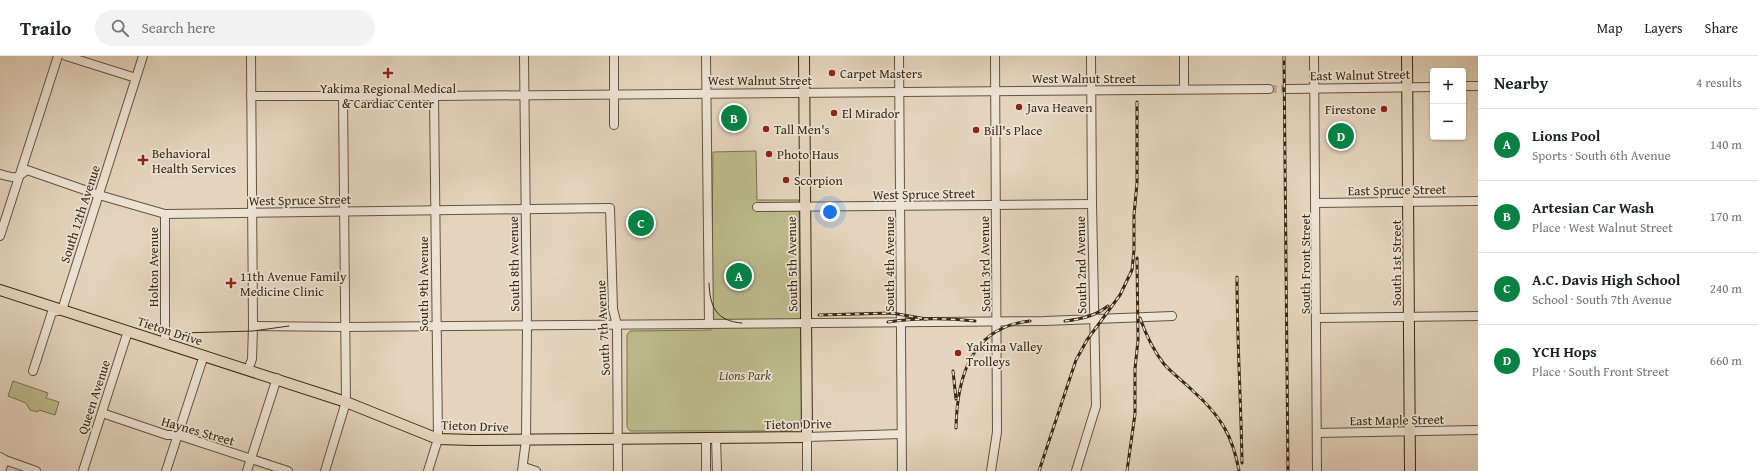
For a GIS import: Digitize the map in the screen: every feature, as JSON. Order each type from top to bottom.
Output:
[{"type":"main road","name":"South 5th Avenue","points":[[804,56],[807,437]]},
{"type":"main road","name":"South 1st Street","points":[[1407,56],[1410,471]]},
{"type":"main road","name":"Tieton Drive","points":[[0,290],[277,378],[346,402],[438,439],[526,440],[807,437]]},
{"type":"street","points":[[0,236],[58,56]]},
{"type":"street","points":[[66,56],[136,78]]},
{"type":"street","name":"South 12th Avenue","points":[[62,310],[143,56]]},
{"type":"street","points":[[248,370],[252,359],[253,326],[251,56]]},
{"type":"street","name":"South 8th Avenue","points":[[523,469],[526,440],[527,326],[524,56]]},
{"type":"street","points":[[614,56],[614,125]]},
{"type":"street","points":[[706,56],[709,323]]},
{"type":"street","name":"South 4th Avenue","points":[[899,56],[902,471]]},
{"type":"street","name":"South 3rd Avenue","points":[[991,471],[998,432],[995,56]]},
{"type":"street","name":"South 2nd Avenue","points":[[1076,471],[1096,406],[1091,56]]},
{"type":"street","points":[[1184,56],[1184,89]]},
{"type":"street","name":"South Front Street","points":[[1314,56],[1317,471]]},
{"type":"street","points":[[1466,86],[1478,86]]},
{"type":"street","name":"East Walnut Street","points":[[1287,88],[1430,87]]},
{"type":"street","name":"West Walnut Street","points":[[251,96],[434,96],[707,92],[804,93],[1269,88]]},
{"type":"street","points":[[325,471],[346,402],[343,96]]},
{"type":"street","name":"South 9th Avenue","points":[[428,471],[438,439],[435,326],[434,96]]},
{"type":"street","name":"West Spruce Street","points":[[0,174],[14,178],[19,177],[27,170],[98,195],[165,214],[610,208]]},
{"type":"street","name":"East Spruce Street","points":[[1316,203],[1478,201]]},
{"type":"street","name":"West Spruce Street","points":[[757,207],[901,207],[1092,204]]},
{"type":"street","name":"South 7th Avenue","points":[[610,208],[613,309],[617,325],[618,471]]},
{"type":"street","name":"Holton Avenue","points":[[165,214],[165,343]]},
{"type":"street","points":[[33,371],[52,312],[62,310]]},
{"type":"street","points":[[253,326],[527,326],[709,323],[1065,321],[1172,316]]},
{"type":"street","points":[[1317,318],[1478,316]]},
{"type":"street","name":"Queen Avenue","points":[[83,471],[128,331]]},
{"type":"street","points":[[166,471],[204,355]]},
{"type":"street","points":[[247,471],[277,378]]},
{"type":"street","name":"Haynes Street","points":[[102,413],[167,435],[178,435],[288,471]]},
{"type":"street","name":"East Maple Street","points":[[1317,433],[1478,430]]},
{"type":"street","name":"Tieton Drive","points":[[807,437],[901,434]]},
{"type":"street","name":"South 5th Avenue","points":[[807,437],[807,471]]},
{"type":"street","points":[[706,471],[711,438]]},
{"type":"street","points":[[711,438],[717,471]]},
{"type":"street","points":[[1,471],[2,459],[36,471]]},
{"type":"street","points":[[523,469],[536,471]]},
{"type":"green space","name":"Lions Park","points":[[756,151],[757,200],[799,200],[802,421],[797,428],[790,431],[630,431],[627,427],[627,335],[630,331],[711,330],[713,152]]},
{"type":"green space","points":[[13,381],[48,393],[46,398],[59,402],[55,415],[39,410],[38,412],[30,410],[26,403],[8,396]]},
{"type":"tunnel","points":[[1269,89],[1287,89]]},
{"type":"tram line","points":[[709,283],[713,306],[720,316],[733,322],[742,323]]},
{"type":"tram line","points":[[181,333],[253,331],[289,326]]},
{"type":"railway","points":[[1284,56],[1288,471]]},
{"type":"railway","points":[[1039,471],[1076,360],[1087,340],[1120,295],[1132,270],[1137,183],[1137,102]]},
{"type":"railway","points":[[1127,471],[1135,414],[1135,369],[1138,340],[1137,258]]},
{"type":"railway","points":[[1237,277],[1242,463]]},
{"type":"railway","points":[[1065,321],[1088,316],[1108,306]]},
{"type":"railway","points":[[819,315],[892,313],[926,319]]},
{"type":"railway","points":[[1140,318],[1150,342],[1164,364],[1211,409],[1224,427],[1233,447],[1239,471]]},
{"type":"railway","points":[[888,322],[932,319],[975,321]]},
{"type":"railway","points":[[956,428],[960,391],[964,373],[971,358],[981,344],[994,333],[1010,325],[1030,321]]},
{"type":"railway","points":[[953,371],[956,399]]},
{"type":"place","name":"Yakima Regional Medical & Cardiac Center","points":[[388,73]]},
{"type":"place","name":"Carpet Masters","points":[[832,73]]},
{"type":"place","name":"Java Heaven","points":[[1019,107]]},
{"type":"place","name":"Firestone","points":[[1384,109]]},
{"type":"place","name":"El Mirador","points":[[834,113]]},
{"type":"place","name":"Artesian Car Wash","points":[[734,118]]},
{"type":"place","name":"Tall Men's","points":[[766,129]]},
{"type":"place","name":"Bill's Place","points":[[976,130]]},
{"type":"place","name":"YCH Hops","points":[[1341,136]]},
{"type":"place","name":"Photo Haus","points":[[769,154]]},
{"type":"place","name":"Behavioral Health Services","points":[[143,160]]},
{"type":"place","name":"Scorpion","points":[[786,180]]},
{"type":"place","name":"A.C. Davis High School","points":[[641,223]]},
{"type":"place","name":"Lions Pool","points":[[739,276]]},
{"type":"place","name":"11th Avenue Family Medicine Clinic","points":[[231,283]]},
{"type":"place","name":"Yakima Valley Trolleys","points":[[958,353]]}]
